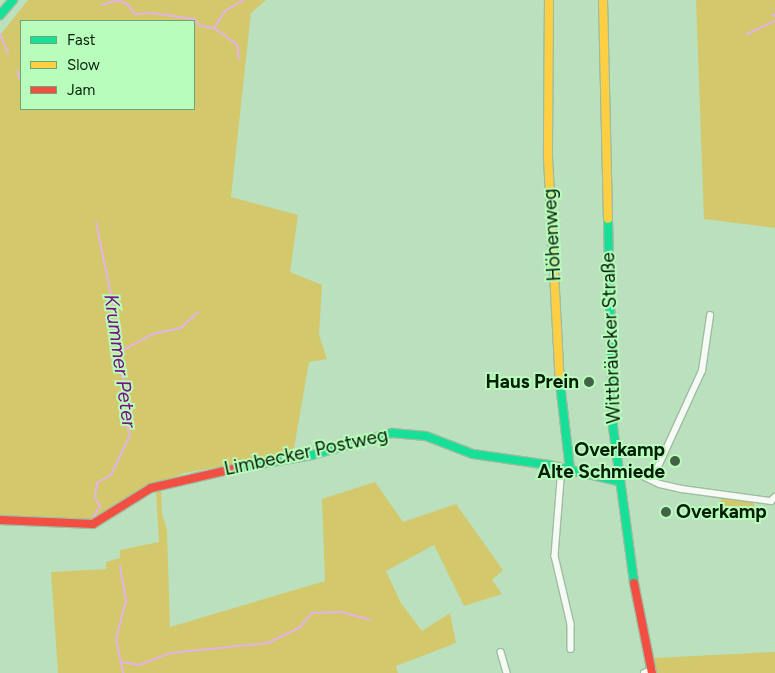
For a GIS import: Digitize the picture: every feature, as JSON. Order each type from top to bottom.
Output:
[{"type":"main road","points":[[0,15],[13,0]]},
{"type":"main road","name":"Höhenweg","points":[[549,0],[548,157],[556,351],[566,468]]},
{"type":"main road","name":"Wittbräucker Straße","points":[[603,0],[611,367],[617,477],[628,558],[650,672]]},
{"type":"main road","name":"Limbecker Postweg","points":[[0,520],[93,524],[151,488],[192,476],[312,455],[392,433],[426,436],[483,456],[617,477]]},
{"type":"street","points":[[652,480],[702,371],[710,316]]},
{"type":"street","points":[[566,468],[555,556],[571,624],[571,649]]},
{"type":"street","points":[[617,477],[638,473],[670,487],[771,501],[775,497]]},
{"type":"street","points":[[501,652],[507,673]]},
{"type":"shaded area","points":[[28,0],[266,0],[251,13],[231,197],[298,215],[290,272],[322,285],[319,335],[327,359],[309,362],[293,454],[184,473],[150,487],[92,523],[0,516],[0,35]]},
{"type":"shaded area","points":[[696,0],[775,0],[775,228],[704,219]]},
{"type":"shaded area","points":[[375,482],[403,522],[456,504],[503,570],[492,580],[502,594],[464,606],[434,545],[386,571],[401,603],[422,631],[450,613],[456,643],[396,666],[398,673],[58,673],[51,572],[106,569],[106,562],[120,558],[120,550],[159,542],[156,489],[161,488],[162,514],[167,530],[170,627],[325,581],[322,499]]},
{"type":"shaded area","points":[[710,495],[752,501],[756,508],[754,516],[720,511],[721,499],[708,497]]},
{"type":"shaded area","points":[[775,652],[775,673],[657,673],[654,658]]},
{"type":"waterway","points":[[102,5],[118,0],[127,4],[135,14],[152,13],[195,20]]},
{"type":"waterway","points":[[195,20],[200,26],[214,28],[225,11],[244,0]]},
{"type":"waterway","points":[[747,34],[775,21]]},
{"type":"waterway","points":[[214,28],[237,45],[239,59]]},
{"type":"waterway","points":[[0,34],[8,53]]},
{"type":"waterway","points":[[17,71],[20,78]]},
{"type":"waterway","name":"Krummer Peter","points":[[94,516],[100,506],[95,498],[97,483],[111,475],[130,435],[123,416],[126,384],[119,370],[120,352],[114,328],[116,319],[96,222]]},
{"type":"waterway","points":[[120,352],[152,334],[181,328],[198,312]]},
{"type":"waterway","name":"Krummer Peter","points":[[120,566],[126,601],[116,639],[123,673]]},
{"type":"waterway","points":[[121,662],[139,665],[170,653],[268,643],[299,628],[312,613],[342,612],[370,620]]},
{"type":"traffic: fast","points":[[0,15],[13,0]]},
{"type":"traffic: fast","points":[[608,219],[613,427],[634,583]]},
{"type":"traffic: fast","points":[[560,383],[570,469]]},
{"type":"traffic: fast","points":[[237,468],[312,455],[392,433],[426,436],[473,454],[549,465],[618,481]]},
{"type":"traffic: slow","points":[[549,0],[548,157],[560,383]]},
{"type":"traffic: slow","points":[[603,0],[608,219]]},
{"type":"traffic: jam","points":[[0,520],[93,524],[151,488],[237,468]]},
{"type":"traffic: jam","points":[[634,583],[652,673]]},
{"type":"place","name":"Haus Prein","points":[[589,382]]},
{"type":"place","name":"Overkamp Alte Schmiede","points":[[675,461]]},
{"type":"place","name":"Overkamp","points":[[666,512]]}]
